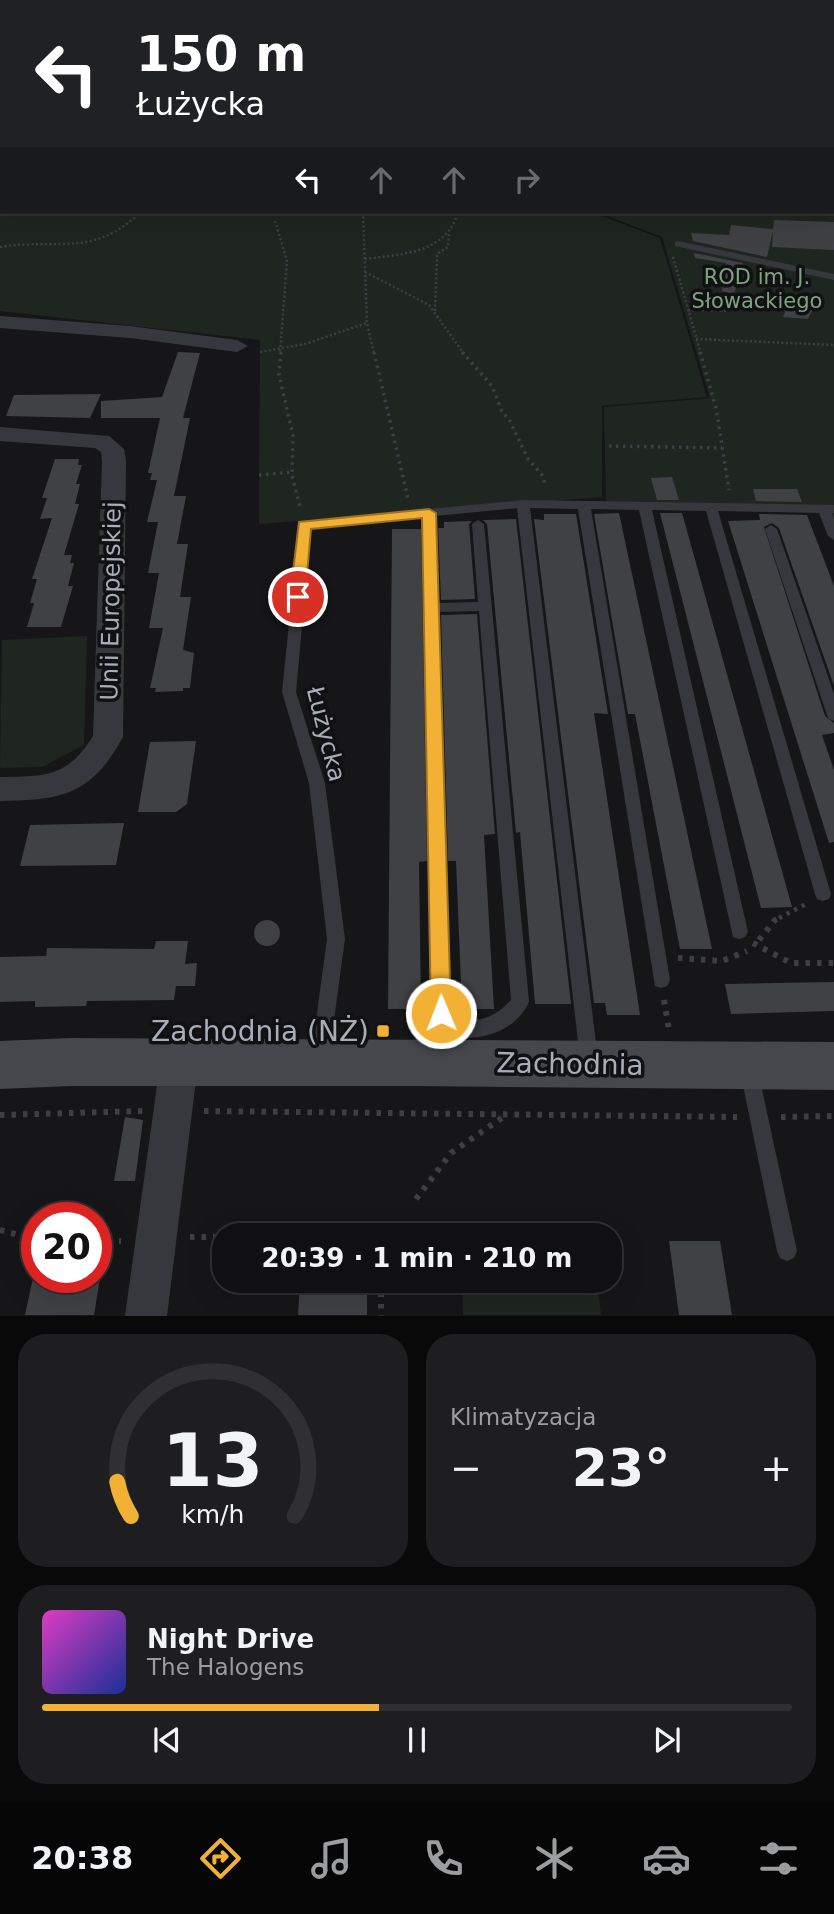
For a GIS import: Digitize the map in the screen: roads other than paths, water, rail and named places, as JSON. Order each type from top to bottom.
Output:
[{"type":"street","points":[[0,322],[130,332],[237,346]]},
{"type":"street","name":"Unii Europejskiej","points":[[0,434],[101,441],[112,449],[114,461],[108,737],[94,763],[72,781],[45,789],[0,789]]},
{"type":"street","name":"Zachodnia","points":[[0,1065],[70,1062],[177,1087],[319,1063],[834,1066]]},
{"type":"street","points":[[146,1315],[177,1087]]},
{"type":"lane","points":[[678,244],[834,277]]},
{"type":"lane","points":[[523,504],[589,1065]]},
{"type":"lane","points":[[478,524],[520,1002],[507,1019],[473,1032],[446,1027],[441,1013],[429,513],[523,504],[829,509],[834,536]]},
{"type":"lane","points":[[584,505],[661,979]]},
{"type":"lane","points":[[645,507],[739,932]]},
{"type":"lane","points":[[711,508],[817,897]]},
{"type":"lane","name":"Łużycka","points":[[319,1063],[336,939],[317,783],[289,692],[304,525],[429,513]]},
{"type":"lane","points":[[771,529],[834,715]]},
{"type":"lane","points":[[431,608],[485,606]]},
{"type":"lane","points":[[748,1066],[787,1251]]},
{"type":"place","name":"Zachodnia (NŻ)","points":[[383,1031]]},
{"type":"park label","name":"ROD im. J. Słowackiego","points":[[757,289]]}]
